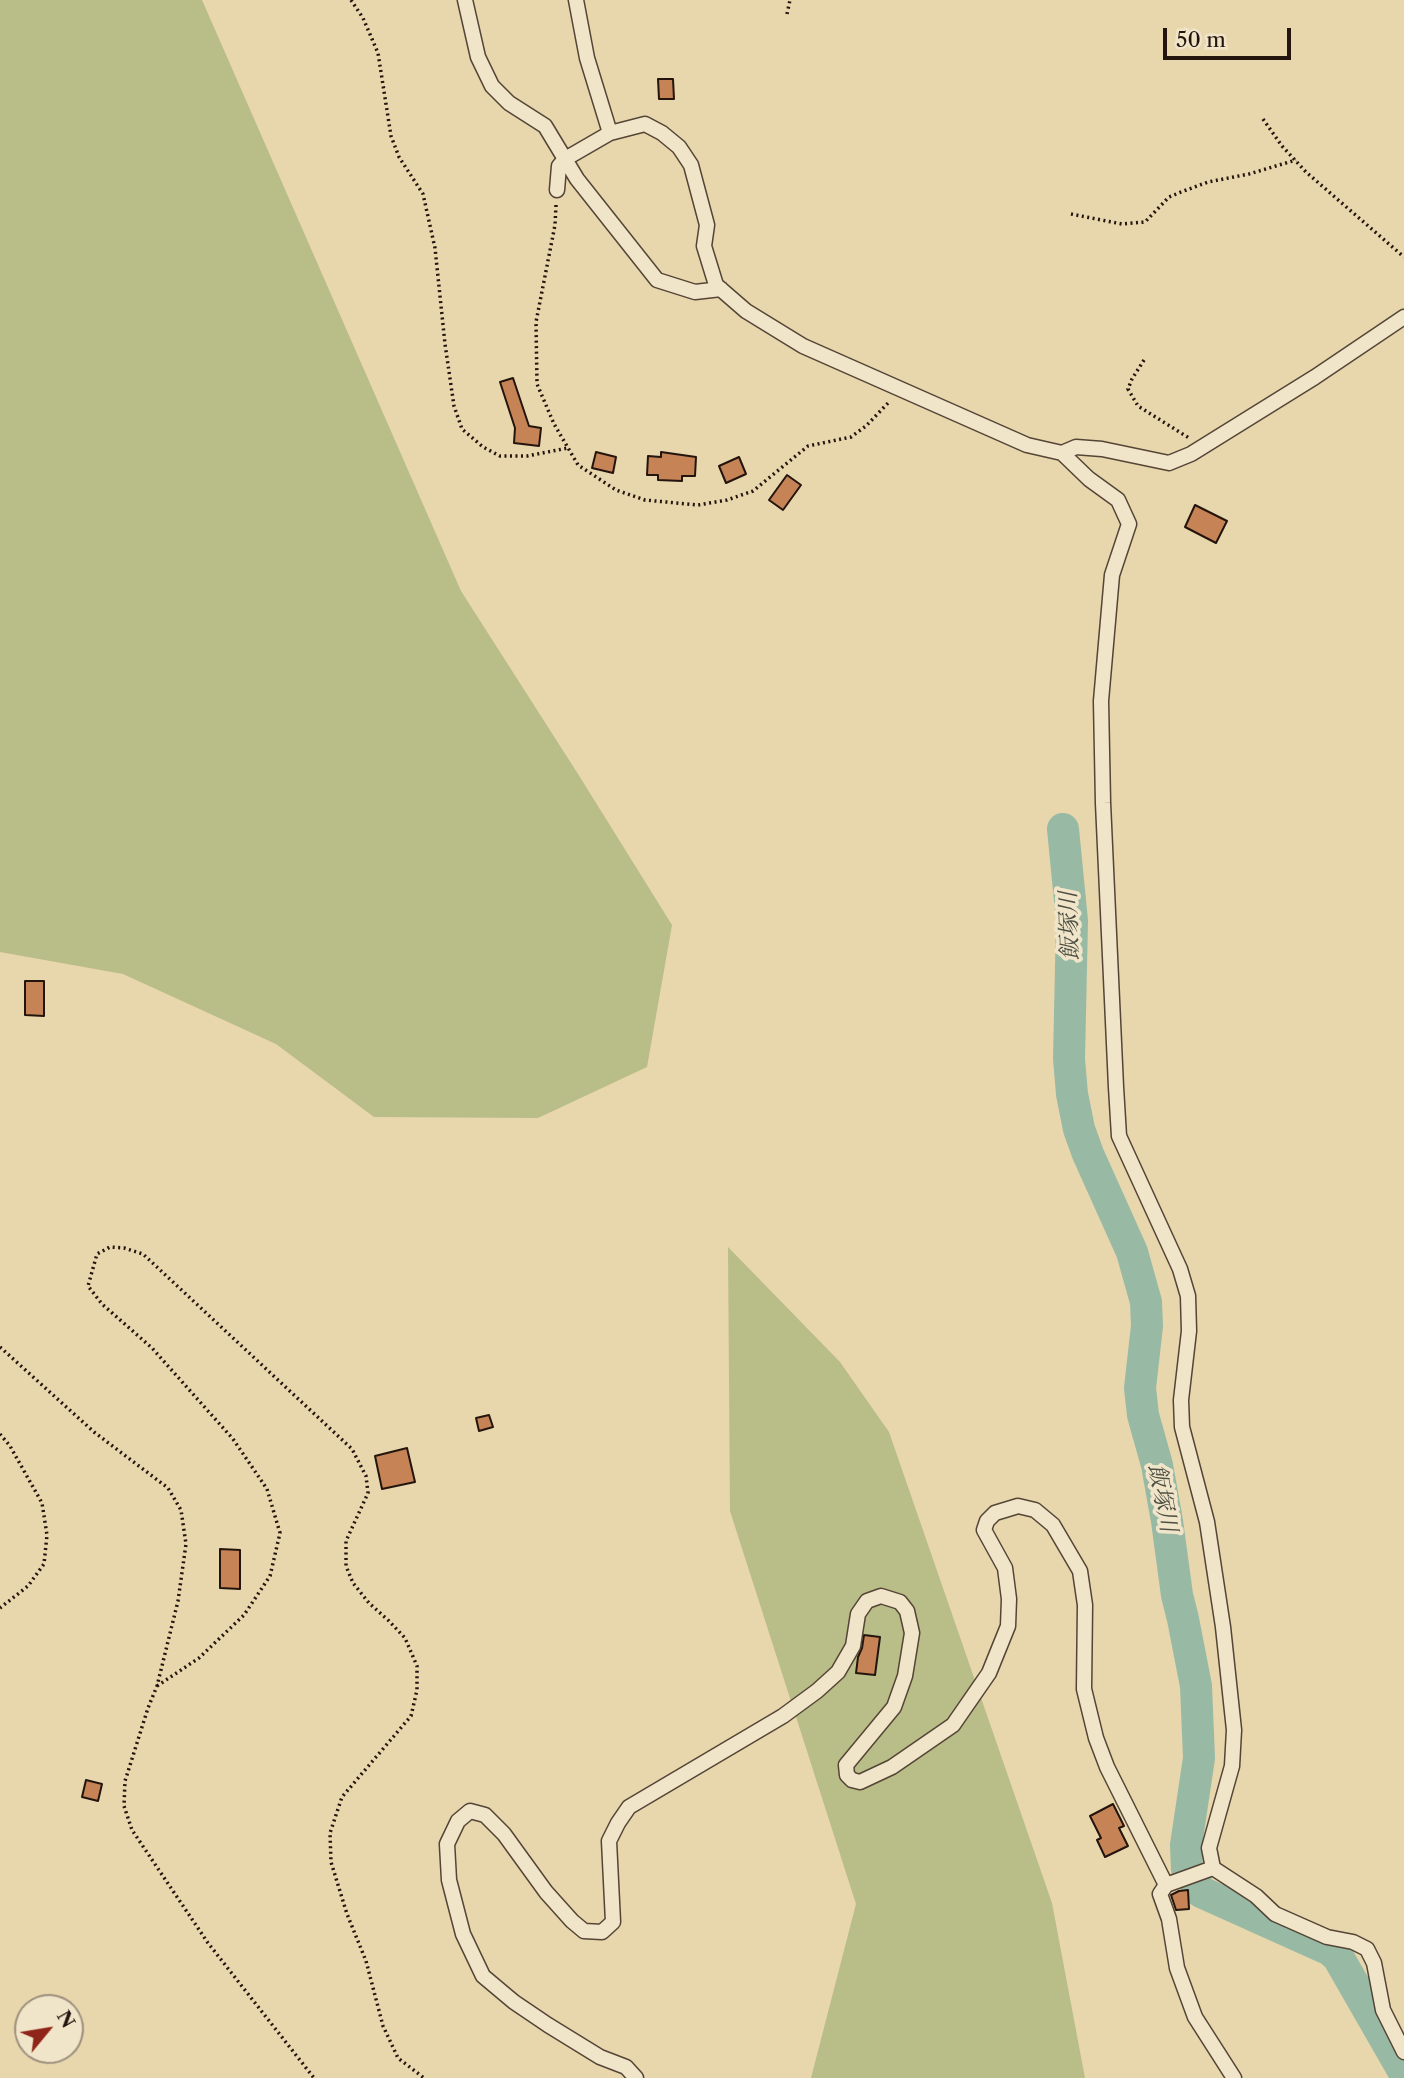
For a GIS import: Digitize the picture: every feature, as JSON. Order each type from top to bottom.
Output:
[{"type":"street","points":[[465,0],[478,57],[492,86],[509,103],[545,126],[577,179],[657,280],[695,292],[721,289]]},
{"type":"street","points":[[576,0],[587,58],[610,133]]},
{"type":"street","points":[[557,190],[559,166],[565,159],[610,133],[645,124],[662,133],[679,147],[691,165],[707,225],[704,246],[716,285],[746,311],[803,346],[1027,445],[1062,453],[1089,479],[1118,500],[1129,524],[1112,575],[1101,701],[1116,1099],[1119,1136],[1180,1269],[1188,1296],[1189,1331],[1181,1400],[1182,1427],[1207,1522],[1223,1627],[1234,1730],[1232,1766],[1209,1848],[1213,1868],[1256,1896],[1275,1914],[1327,1937],[1353,1942],[1367,1950],[1374,1963],[1383,2010],[1404,2052]]},
{"type":"street","points":[[1062,453],[1076,447],[1102,449],[1169,463],[1191,454],[1315,377],[1404,317]]},
{"type":"street","points":[[636,2078],[626,2067],[600,2057],[536,2017],[483,1976],[463,1934],[449,1880],[447,1844],[458,1821],[470,1811],[485,1815],[504,1834],[546,1892],[572,1921],[584,1931],[602,1932],[613,1922],[609,1841],[629,1807],[783,1716],[817,1692],[838,1672],[853,1646],[858,1614],[867,1601],[881,1596],[900,1602],[907,1611],[912,1633],[905,1675],[894,1707],[846,1765],[852,1780],[860,1782],[892,1767],[953,1725],[989,1672],[1008,1626],[1009,1599],[1005,1568],[984,1530],[987,1521],[995,1513],[1018,1506],[1035,1510],[1053,1525],[1080,1571],[1085,1605],[1084,1689],[1096,1738],[1107,1767],[1166,1885]]},
{"type":"street","points":[[1213,1868],[1166,1885],[1160,1894],[1168,1919],[1177,1968],[1195,2017],[1234,2078]]},
{"type":"path","points":[[351,0],[363,18],[378,53],[391,136],[399,157],[423,194],[435,248],[444,344],[454,406],[462,429],[483,447],[500,456],[527,456],[568,448]]},
{"type":"path","points":[[787,14],[790,0]]},
{"type":"path","points":[[1263,119],[1282,146],[1296,160],[1339,202],[1404,257]]},
{"type":"path","points":[[1071,214],[1122,224],[1145,222],[1169,197],[1181,192],[1208,181],[1249,174],[1296,160]]},
{"type":"path","points":[[557,190],[555,225],[536,321],[537,384],[554,424],[578,465],[616,490],[645,500],[698,505],[727,500],[752,491],[808,446],[850,437],[866,426],[900,389]]},
{"type":"path","points":[[1144,360],[1128,389],[1138,406],[1203,446]]},
{"type":"path","points":[[157,1686],[199,1658],[244,1615],[270,1576],[281,1533],[267,1489],[233,1439],[152,1348],[102,1304],[88,1286],[97,1254],[110,1247],[143,1254],[352,1449],[366,1476],[369,1493],[346,1541],[346,1566],[353,1583],[369,1603],[405,1638],[417,1666],[417,1690],[411,1716],[342,1797],[330,1833],[331,1862],[347,1914],[366,1961],[383,2026],[398,2058],[424,2078]]},
{"type":"path","points":[[0,1347],[94,1432],[168,1488],[181,1510],[186,1544],[178,1601],[157,1686],[125,1781],[124,1806],[132,1830],[208,1943],[314,2078]]},
{"type":"path","points":[[0,1434],[10,1446],[42,1503],[47,1535],[44,1564],[28,1586],[0,1608]]},
{"type":"green space","points":[[0,0],[202,0],[461,591],[672,925],[647,1067],[538,1118],[374,1117],[276,1044],[123,974],[0,952]]},
{"type":"green space","points":[[728,1247],[840,1362],[889,1432],[1052,1903],[1085,2078],[811,2078],[856,1904],[730,1511]]},
{"type":"building","points":[[658,79],[673,79],[674,99],[659,99]]},
{"type":"building","points":[[513,378],[529,426],[541,428],[539,446],[514,443],[515,428],[500,382]]},
{"type":"building","points":[[596,452],[616,457],[613,473],[592,468]]},
{"type":"building","points":[[661,452],[696,457],[695,476],[682,476],[682,481],[658,480],[658,475],[647,475],[648,456],[661,457]]},
{"type":"building","points":[[739,457],[746,474],[726,483],[719,466]]},
{"type":"building","points":[[787,475],[801,485],[783,510],[769,500]]},
{"type":"building","points":[[1195,505],[1227,521],[1216,543],[1185,527]]},
{"type":"building","points":[[25,981],[44,981],[44,1016],[25,1015]]},
{"type":"building","points":[[489,1415],[493,1427],[479,1431],[476,1418]]},
{"type":"building","points":[[407,1448],[415,1482],[382,1489],[375,1456]]},
{"type":"building","points":[[220,1549],[240,1550],[240,1589],[220,1588]]},
{"type":"building","points":[[864,1635],[880,1637],[875,1675],[856,1673]]},
{"type":"building","points":[[86,1780],[102,1784],[98,1801],[82,1797]]},
{"type":"building","points":[[1113,1804],[1124,1826],[1119,1828],[1128,1846],[1105,1857],[1097,1840],[1101,1838],[1090,1816]]},
{"type":"building","points":[[1188,1890],[1189,1909],[1176,1910],[1171,1895]]},
{"type":"waterway","name":"飯塚川","points":[[1063,829],[1072,921],[1069,1059],[1072,1094],[1079,1129],[1132,1252],[1146,1302],[1147,1326],[1140,1388],[1143,1415],[1157,1465],[1177,1595],[1196,1686],[1199,1758],[1186,1845],[1187,1869],[1201,1892],[1330,1950],[1338,1957],[1404,2072]]}]
